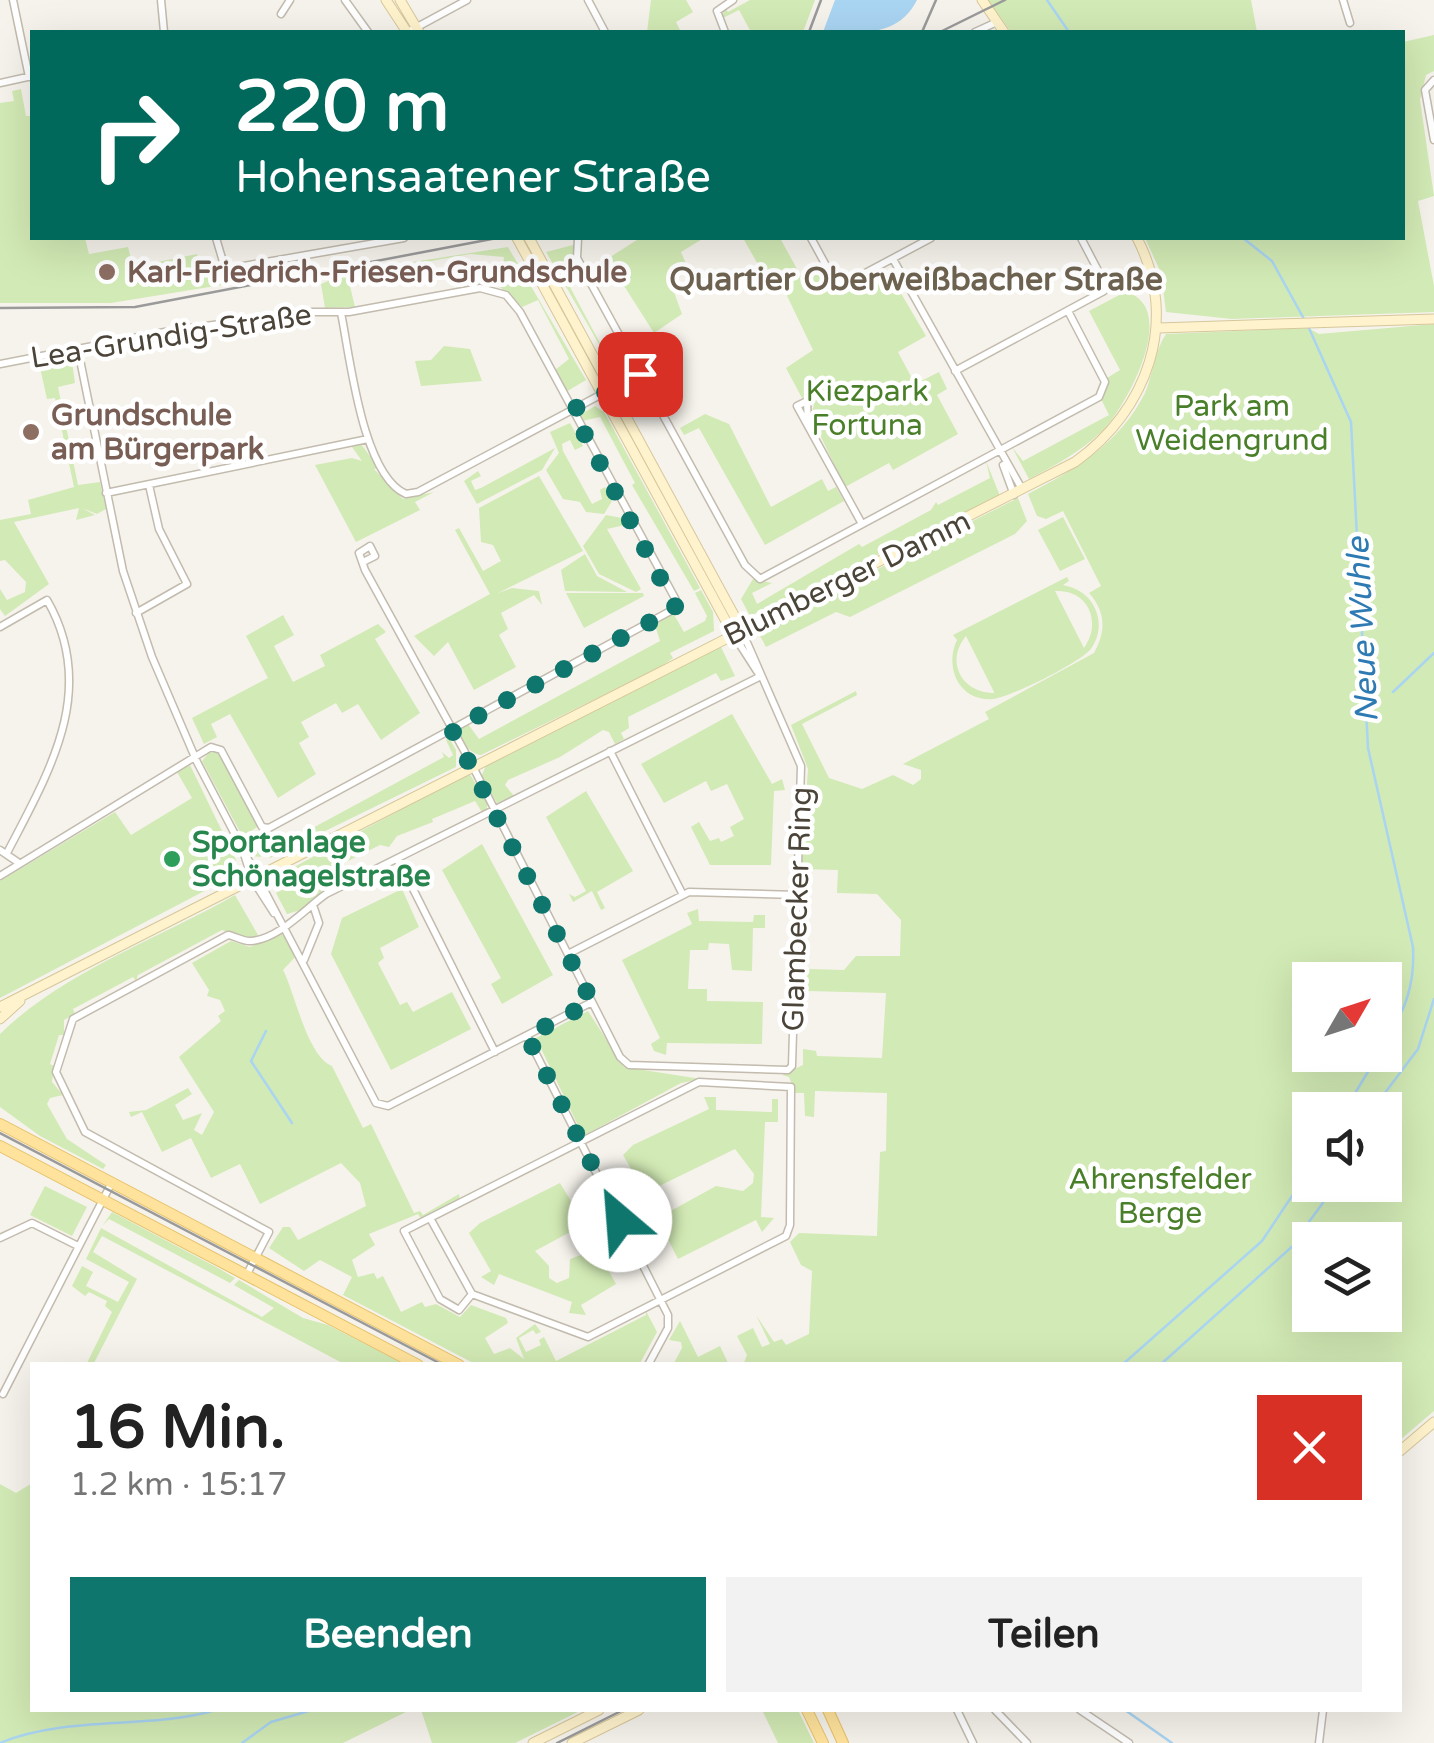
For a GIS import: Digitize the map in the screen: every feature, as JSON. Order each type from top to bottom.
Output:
[{"type":"main road","points":[[386,0],[411,30]]},
{"type":"main road","points":[[400,0],[412,30]]},
{"type":"main road","points":[[982,0],[1003,30]]},
{"type":"main road","points":[[518,240],[607,392],[737,632]]},
{"type":"main road","points":[[531,240],[607,392]]},
{"type":"main road","points":[[1139,240],[1152,270],[1158,328],[1434,319]]},
{"type":"main road","name":"Blumberger Damm","points":[[0,1007],[1074,462],[1107,436],[1140,388],[1158,328]]},
{"type":"main road","name":"Blumberger Damm","points":[[0,1018],[29,992]]},
{"type":"main road","points":[[0,1124],[453,1362]]},
{"type":"main road","points":[[0,1146],[412,1362]]},
{"type":"main road","points":[[1402,1449],[1434,1422]]},
{"type":"main road","points":[[533,1743],[595,1712]]},
{"type":"main road","points":[[572,1743],[635,1712]]},
{"type":"main road","points":[[808,1712],[823,1743]]},
{"type":"main road","points":[[829,1712],[843,1743]]},
{"type":"street","points":[[13,0],[30,73]]},
{"type":"street","points":[[160,0],[164,30]]},
{"type":"street","points":[[281,14],[290,0]]},
{"type":"street","points":[[345,0],[367,30]]},
{"type":"street","points":[[413,30],[451,4],[467,0]]},
{"type":"street","points":[[588,0],[604,30]]},
{"type":"street","points":[[724,30],[717,11],[733,0]]},
{"type":"street","points":[[1343,0],[1350,23]]},
{"type":"street","points":[[979,30],[997,22]]},
{"type":"street","points":[[0,84],[30,77]]},
{"type":"street","points":[[1434,80],[1425,87],[1434,140]]},
{"type":"street","points":[[217,240],[224,265],[232,268],[393,240]]},
{"type":"street","points":[[811,240],[841,286],[927,240]]},
{"type":"street","points":[[955,371],[1106,287],[1081,240]]},
{"type":"street","points":[[577,241],[577,258],[643,372]]},
{"type":"street","points":[[893,259],[1018,493]]},
{"type":"street","name":"Lea-Grundig-Straße","points":[[0,364],[175,330],[216,328],[311,312],[341,313],[474,289],[496,291],[515,304],[572,410]]},
{"type":"street","name":"Blumberger Damm","points":[[643,372],[753,576],[771,574],[999,455],[1099,397],[1105,382],[1068,311]]},
{"type":"street","name":"Lea-Grundig-Straße","points":[[341,313],[368,438],[392,484],[410,494],[643,372]]},
{"type":"street","points":[[78,350],[106,493],[136,614],[194,756],[380,1106],[388,1106],[592,1002]]},
{"type":"street","name":"Blumberger Damm","points":[[194,756],[219,748],[262,827],[269,828],[676,608],[572,410]]},
{"type":"street","points":[[808,426],[862,524]]},
{"type":"street","points":[[106,493],[368,438]]},
{"type":"street","points":[[136,614],[185,588],[187,580],[159,529],[149,486]]},
{"type":"street","points":[[365,562],[365,570],[472,765]]},
{"type":"street","points":[[0,627],[44,599],[67,653],[69,710],[56,758],[4,852],[19,863]]},
{"type":"street","name":"Glambecker Ring","points":[[472,765],[626,1064],[790,1069],[800,761],[737,632]]},
{"type":"street","name":"Blumberger Damm","points":[[256,1257],[269,1232],[85,1132],[57,1078],[56,1067],[76,1016],[228,935],[252,941],[314,908],[322,896],[761,676]]},
{"type":"street","points":[[610,750],[684,895]]},
{"type":"street","points":[[0,876],[194,756]]},
{"type":"street","points":[[398,859],[495,1052]]},
{"type":"street","points":[[568,954],[684,895],[797,894]]},
{"type":"street","points":[[304,960],[319,922],[314,908]]},
{"type":"street","points":[[527,1036],[661,1300],[668,1328],[650,1362]]},
{"type":"street","points":[[430,1218],[472,1294],[588,1337],[782,1240],[788,1232],[790,1087],[698,1082],[404,1231],[440,1299],[459,1310],[472,1294]]},
{"type":"street","points":[[0,1388],[3,1394],[112,1182]]},
{"type":"street","points":[[0,1238],[32,1223],[78,1246]]},
{"type":"street","points":[[247,1274],[256,1257]]},
{"type":"street","points":[[958,1712],[973,1743]]},
{"type":"street","points":[[997,1712],[1027,1743]]},
{"type":"street","points":[[1083,1712],[1129,1743]]},
{"type":"street","points":[[1320,1743],[1323,1712]]},
{"type":"green space","points":[[651,0],[686,0],[693,12],[676,22],[680,30],[647,30]]},
{"type":"green space","points":[[750,0],[815,0],[804,30],[750,30],[739,10],[721,19],[725,8],[728,12]]},
{"type":"green space","points":[[988,0],[1251,0],[1257,30],[1010,30]]},
{"type":"green space","points":[[1434,35],[1434,71],[1426,75],[1420,100],[1434,196],[1418,201],[1434,286],[1434,312],[1232,319],[1166,312],[1161,273],[1146,240],[1405,240],[1405,42]]},
{"type":"green space","points":[[21,89],[26,116],[30,116],[30,240],[86,240],[89,254],[128,247],[133,267],[197,254],[198,261],[210,259],[232,272],[234,283],[111,303],[0,303],[0,103],[14,101],[12,91]]},
{"type":"green space","points":[[637,240],[701,240],[681,252],[688,268],[671,284],[682,314],[654,333],[607,259]]},
{"type":"green space","name":"Kiezpark Fortuna","points":[[744,240],[781,240],[802,278],[817,271],[826,287],[832,284],[845,292],[888,271],[926,336],[898,352],[915,384],[939,372],[947,389],[937,395],[958,434],[893,470],[889,463],[845,487],[811,416],[814,405],[809,396],[802,398],[786,368],[813,350],[779,279],[769,284]]},
{"type":"green space","points":[[573,245],[583,275],[570,287],[609,360],[618,357],[630,364],[615,372],[546,252]]},
{"type":"green space","points":[[508,247],[586,380],[566,392],[555,370],[569,359],[538,300],[522,307],[500,287],[504,257],[470,254],[353,275],[349,282],[355,307],[325,308],[321,284],[350,272]]},
{"type":"green space","points":[[1125,292],[1141,301],[1149,317],[1149,337],[1134,382],[1101,432],[1076,452],[1029,479],[1012,447],[1023,461],[1109,415],[1101,399],[1107,378],[1120,370],[1089,311]]},
{"type":"green space","name":"Ahrensfelder Berge","points":[[1434,324],[1434,1411],[1402,1438],[1402,1362],[744,1362],[747,1355],[737,1336],[753,1328],[762,1347],[770,1344],[756,1315],[774,1342],[782,1339],[786,1345],[809,1334],[812,1271],[801,1265],[790,1242],[799,1233],[877,1236],[880,1152],[886,1151],[887,1093],[815,1091],[814,1117],[805,1116],[804,1093],[795,1093],[789,1077],[782,1075],[803,1065],[803,1049],[816,1051],[817,1056],[882,1058],[886,993],[807,991],[805,974],[809,969],[844,970],[856,956],[900,956],[901,920],[877,894],[837,893],[838,870],[801,869],[808,769],[791,725],[856,691],[857,695],[802,724],[829,778],[862,789],[893,775],[913,785],[921,779],[921,770],[903,764],[989,719],[985,712],[1094,653],[1102,622],[1099,607],[1089,593],[1101,586],[1063,511],[1046,519],[1037,516],[1028,494],[1080,464],[1123,426],[1145,393],[1166,334],[1308,328],[1319,334]]},
{"type":"green space","points":[[444,346],[470,349],[482,381],[421,386],[415,361],[431,360]]},
{"type":"green space","points":[[65,357],[72,362],[75,383],[58,387],[78,485],[100,482],[106,509],[97,514],[82,508],[95,515],[76,520],[79,508],[14,522],[49,584],[5,616],[0,609],[0,589],[7,600],[25,592],[26,582],[5,560],[0,561],[0,520],[31,514],[28,500],[74,487],[55,398],[47,399],[39,363]]},
{"type":"green space","points":[[595,406],[604,412],[700,588],[694,591],[632,485],[635,483],[600,417],[582,421],[580,415]]},
{"type":"green space","points":[[705,414],[729,424],[771,507],[822,479],[828,491],[836,487],[844,501],[765,545],[699,428],[684,435],[680,428]]},
{"type":"green space","points":[[570,423],[583,446],[575,450],[570,440],[562,444],[563,451],[592,504],[602,499],[600,490],[605,487],[612,501],[604,514],[586,512],[580,502],[563,499],[546,470],[559,453],[550,432]]},
{"type":"green space","points":[[364,443],[389,484],[378,468],[374,469],[403,499],[434,492],[415,502],[420,510],[356,542],[315,465],[352,458],[362,461],[352,447],[361,444],[372,459]]},
{"type":"green space","points":[[555,448],[542,470],[477,504],[464,481],[478,471],[481,476],[471,481],[475,490],[481,488]]},
{"type":"green space","points":[[986,461],[1000,496],[750,616],[741,599],[753,579],[772,583],[752,593],[757,604],[859,544],[862,547],[931,510],[936,502],[938,505],[990,478]]},
{"type":"green space","points":[[539,476],[583,551],[498,593],[512,588],[539,591],[542,605],[534,595],[501,613],[508,629],[499,635],[516,667],[474,690],[448,642],[434,656],[414,636],[490,594],[455,530],[459,528],[483,571],[501,561],[493,545],[481,542],[479,508]]},
{"type":"green space","points":[[1018,498],[1027,521],[1015,534],[850,617],[836,612],[766,647],[757,630]]},
{"type":"green space","points":[[606,515],[622,518],[625,525],[607,529],[641,589],[636,592],[599,574],[583,546]]},
{"type":"green space","points":[[1063,517],[1085,559],[1060,571],[1038,530]]},
{"type":"green space","points":[[585,554],[597,576],[627,592],[565,591],[561,570]]},
{"type":"green space","points":[[1067,577],[1069,581],[1063,585],[1089,599],[1099,623],[1095,642],[1083,656],[1028,686],[993,699],[971,695],[957,681],[952,661],[957,640],[953,635]],"holes":[[[1055,591],[1076,596],[1089,609],[1092,628],[1084,648]],[[966,636],[994,692],[994,693],[973,688],[960,674],[957,655]]]},
{"type":"green space","points":[[701,590],[713,612],[714,631],[670,653],[673,658],[659,668],[481,755],[465,745],[460,728],[468,724],[479,739],[660,641],[655,625],[673,613],[684,632],[705,621],[707,616],[695,593]]},
{"type":"green space","points":[[566,593],[643,593],[644,596],[584,628]]},
{"type":"green space","points":[[283,615],[294,635],[274,646],[293,682],[325,666],[320,655],[378,624],[386,632],[375,639],[420,713],[381,740],[358,704],[342,713],[336,703],[301,722],[309,737],[299,743],[316,774],[278,798],[230,714],[211,724],[217,737],[204,744],[192,718],[268,678],[246,636]]},
{"type":"green space","points":[[721,647],[735,676],[721,681],[716,673],[628,717],[629,728],[621,733],[624,739],[615,744],[609,732],[603,730],[560,757],[508,780],[505,785],[514,796],[497,803],[481,777],[488,761]]},
{"type":"green space","points":[[732,714],[772,784],[782,779],[785,790],[774,791],[771,865],[710,865],[691,827],[699,822],[710,841],[719,838],[721,842],[734,836],[730,827],[744,819],[727,784],[711,791],[706,781],[664,803],[641,764]]},
{"type":"green space","points":[[449,738],[456,750],[456,767],[270,858],[257,829],[272,850],[444,757],[442,752],[449,758],[453,755],[446,740]]},
{"type":"green space","points":[[211,750],[218,751],[259,826],[251,831],[261,857],[253,856],[202,761]]},
{"type":"green space","points":[[190,765],[236,860],[233,876],[0,998],[0,881],[115,812],[131,835],[192,798],[177,772]]},
{"type":"green space","points":[[469,773],[488,803],[486,810],[482,812],[475,801],[397,836],[389,847],[380,845],[304,883],[309,894],[320,888],[322,893],[311,907],[287,914],[276,893],[282,890],[283,873]]},
{"type":"green space","points":[[586,791],[633,871],[597,892],[605,908],[601,910],[592,891],[573,902],[569,894],[575,897],[586,891],[546,817]]},
{"type":"green space","points":[[482,844],[553,975],[502,1004],[491,984],[501,978],[442,870]]},
{"type":"green space","points":[[402,889],[419,927],[380,948],[384,958],[378,963],[400,1005],[407,1002],[413,1012],[452,992],[471,1029],[391,1070],[331,954],[342,918]]},
{"type":"green space","points":[[235,895],[258,935],[249,939],[222,930],[138,975],[136,981],[133,977],[73,1009],[75,1014],[64,1020],[64,1035],[59,1035],[50,1064],[54,1066],[52,1082],[63,1095],[50,1098],[47,1104],[67,1139],[106,1165],[103,1169],[40,1136],[0,1107],[0,1034],[52,992],[82,974]]},
{"type":"green space","points":[[698,909],[699,921],[753,922],[754,915],[765,915],[765,928],[753,928],[752,971],[732,970],[729,944],[709,943],[708,950],[690,950],[688,989],[707,989],[707,1001],[763,1002],[762,1044],[667,1043],[666,1055],[654,1051],[651,1044],[660,1038],[622,960],[692,924],[687,913]]},
{"type":"green space","points":[[282,934],[297,955],[283,970],[309,1037],[315,1050],[332,1066],[363,1128],[371,1124],[414,1213],[420,1211],[423,1215],[459,1194],[460,1200],[421,1219],[418,1214],[369,1234],[375,1245],[352,1260],[358,1277],[374,1273],[377,1279],[383,1276],[401,1312],[422,1302],[425,1307],[436,1304],[460,1317],[471,1305],[506,1318],[508,1323],[485,1338],[494,1354],[510,1348],[524,1359],[516,1338],[535,1324],[541,1332],[536,1334],[533,1330],[519,1338],[526,1352],[541,1345],[539,1340],[544,1337],[556,1361],[646,1315],[646,1311],[657,1332],[641,1362],[471,1362],[343,1295],[352,1277],[320,1260],[304,1271],[269,1248],[283,1227],[290,1227],[298,1240],[366,1206],[360,1183],[341,1163],[260,1204],[240,1164],[211,1178],[191,1138],[162,1152],[142,1112],[131,1117],[129,1112],[146,1110],[188,1088],[192,1094],[175,1105],[183,1120],[202,1113],[194,1130],[202,1135],[214,1112],[179,1057],[221,1021],[218,1016],[225,1011],[220,1000],[207,996],[209,990],[192,963],[231,941],[250,947]]},
{"type":"green space","points":[[588,1011],[624,1067],[701,1079],[681,1083],[583,1136],[536,1038]]},
{"type":"green space","points":[[704,1097],[716,1097],[716,1110],[772,1112],[772,1099],[778,1099],[778,1122],[765,1122],[761,1217],[774,1218],[762,1232],[756,1220],[678,1259],[660,1224],[649,1229],[649,1235],[647,1224],[716,1186],[743,1191],[753,1183],[754,1174],[735,1149],[651,1190],[658,1205],[639,1215],[631,1201],[645,1193],[623,1155],[633,1145],[709,1109]]},
{"type":"green space","points":[[560,1183],[585,1224],[535,1251],[549,1266],[549,1278],[557,1283],[569,1278],[570,1259],[597,1249],[616,1284],[581,1305],[586,1315],[569,1313],[572,1302],[499,1274],[494,1285],[481,1277],[491,1271],[469,1233],[480,1223]]},
{"type":"green space","points":[[45,1186],[87,1207],[72,1236],[30,1215]]},
{"type":"green space","points":[[112,1212],[235,1278],[230,1283],[109,1219],[103,1225]]},
{"type":"green space","points":[[101,1228],[262,1317],[274,1308],[234,1285],[239,1280],[303,1318],[328,1325],[400,1362],[340,1362],[102,1236],[93,1252],[137,1279],[95,1362],[87,1362],[112,1312],[105,1306],[107,1301],[89,1292],[85,1296],[72,1286],[82,1266],[93,1272],[86,1286],[118,1302],[129,1282],[86,1259]]},
{"type":"green space","points":[[680,1321],[698,1357],[720,1346],[728,1362],[675,1362],[681,1342],[669,1340]]},
{"type":"green space","points":[[0,1484],[16,1493],[30,1484],[30,1712],[406,1712],[343,1743],[0,1743]]},
{"type":"green space","points":[[422,1712],[578,1712],[515,1743],[432,1743]]},
{"type":"green space","points":[[763,1712],[799,1712],[814,1743],[778,1743]]},
{"type":"water","points":[[835,0],[917,0],[899,21],[879,30],[824,30]]},
{"type":"waterway","name":"Neue Wuhle","points":[[1047,0],[1068,30]]},
{"type":"waterway","name":"Neue Wuhle","points":[[1246,240],[1272,261],[1304,319]]},
{"type":"waterway","name":"Neue Wuhle","points":[[1308,326],[1351,422],[1368,748],[1413,947],[1412,974],[1402,1010]]},
{"type":"waterway","points":[[1393,692],[1434,653]]},
{"type":"waterway","points":[[1386,1092],[1418,1049],[1434,999]]},
{"type":"waterway","points":[[266,1031],[251,1061],[292,1123]]},
{"type":"waterway","name":"Neue Wuhle","points":[[1356,1092],[1368,1072]]},
{"type":"waterway","name":"Neue Wuhle","points":[[1125,1362],[1262,1241],[1292,1196]]},
{"type":"waterway","points":[[1163,1362],[1295,1244],[1324,1202]]},
{"type":"waterway","points":[[0,1743],[53,1729],[163,1720],[207,1712]]},
{"type":"waterway","name":"Neue Wuhle","points":[[242,1743],[271,1722],[305,1712]]},
{"type":"waterway","points":[[1128,1712],[1172,1743]]},
{"type":"tram line","points":[[810,30],[821,0]]},
{"type":"tram line","points":[[923,30],[936,0]]},
{"type":"tram line","points":[[944,30],[1005,0]]},
{"type":"tram line","points":[[0,308],[135,307],[487,240]]},
{"type":"tram line","points":[[0,1133],[437,1362]]},
{"type":"tram line","points":[[557,1743],[619,1712]]},
{"type":"place","name":"Karl-Friedrich-Friesen-Grundschule","points":[[107,272]]},
{"type":"place","name":"Grundschule am Bürgerpark","points":[[31,432]]},
{"type":"place","name":"Sportanlage Schönagelstraße","points":[[172,859]]},
{"type":"district","name":"Quartier Oberweißbacher Straße","points":[[916,279]]},
{"type":"route","points":[[620,1220],[527,1036],[592,1002],[452,730],[676,608],[572,410],[640,374]]},
{"type":"park label","name":"Park am Weidengrund","points":[[1232,423]]}]
